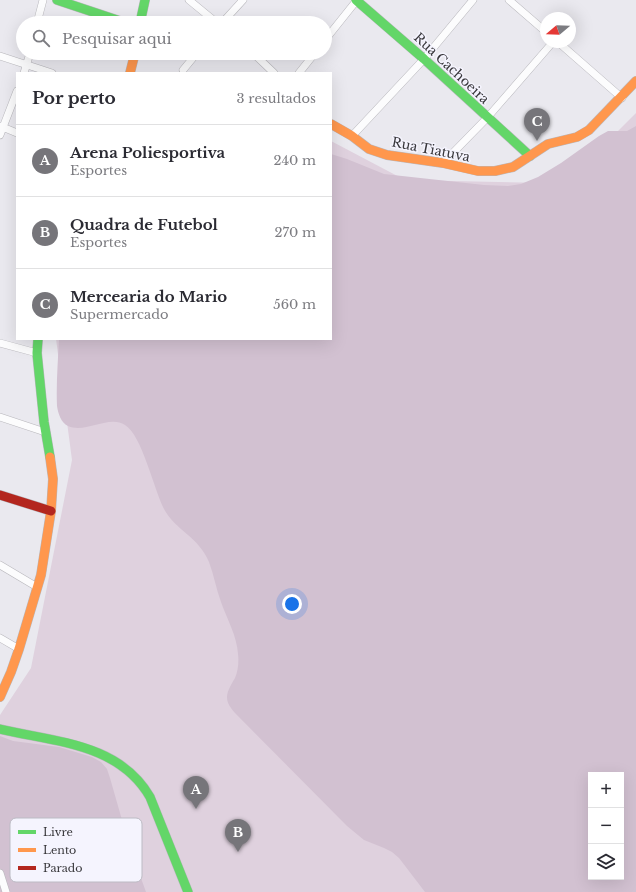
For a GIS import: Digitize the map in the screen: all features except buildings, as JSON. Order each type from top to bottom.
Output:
[{"type":"street","points":[[39,16],[43,0]]},
{"type":"street","points":[[57,0],[105,16]]},
{"type":"street","points":[[142,16],[146,0]]},
{"type":"street","points":[[189,0],[208,16]]},
{"type":"street","points":[[228,16],[243,0]]},
{"type":"street","points":[[332,31],[357,0]]},
{"type":"street","name":"Rua Cachoeira","points":[[357,0],[530,156]]},
{"type":"street","points":[[352,136],[424,59],[473,0]]},
{"type":"street","points":[[509,0],[540,27]]},
{"type":"street","points":[[443,163],[487,118],[548,48]]},
{"type":"street","points":[[565,48],[622,98]]},
{"type":"street","points":[[0,56],[49,72]]},
{"type":"street","points":[[24,72],[28,60]]},
{"type":"street","points":[[130,72],[133,60]]},
{"type":"street","points":[[183,70],[192,60]]},
{"type":"street","points":[[260,60],[273,72]]},
{"type":"street","points":[[300,72],[309,60]]},
{"type":"street","name":"Rua Tiatuva","points":[[332,125],[369,148],[387,155],[443,163],[478,171],[495,171],[513,167],[548,144],[577,137],[589,130],[622,98],[636,81]]},
{"type":"street","points":[[0,136],[1,127],[16,93]]},
{"type":"street","points":[[1,127],[16,133]]},
{"type":"street","points":[[0,697],[12,672],[41,574],[51,512],[53,479],[45,432],[37,353],[38,340]]},
{"type":"street","points":[[0,342],[37,353]]},
{"type":"street","points":[[0,417],[45,432]]},
{"type":"street","points":[[0,495],[51,512]]},
{"type":"street","points":[[0,565],[37,587]]},
{"type":"street","points":[[0,638],[19,649]]},
{"type":"street","points":[[0,729],[65,742],[112,759],[130,771],[143,784],[150,797],[188,892]]},
{"type":"street","points":[[0,873],[6,892]]},
{"type":"shaded area","points":[[636,113],[636,892],[0,892],[0,715],[31,668],[72,460],[56,340],[332,340],[332,142],[405,180],[548,183],[613,136]]},
{"type":"shaded area","points":[[636,126],[636,892],[425,892],[399,858],[392,852],[364,840],[347,826],[231,708],[227,695],[238,669],[237,647],[234,634],[219,597],[205,553],[174,523],[164,509],[137,440],[125,425],[114,422],[78,428],[66,425],[62,420],[57,406],[59,340],[332,340],[332,154],[384,174],[484,185],[508,186],[521,184],[538,177],[561,163],[608,131],[627,131]]},
{"type":"shaded area","points":[[0,736],[13,741],[59,747],[92,757],[101,762],[107,769],[121,818],[10,818],[10,882],[142,881],[146,892],[0,892]]},
{"type":"traffic: fast","points":[[57,0],[105,16]]},
{"type":"traffic: fast","points":[[142,16],[145,0]]},
{"type":"traffic: fast","points":[[356,0],[424,59],[530,156]]},
{"type":"traffic: fast","points":[[38,340],[37,353],[44,422],[50,457]]},
{"type":"traffic: fast","points":[[0,729],[63,742],[84,748],[103,755],[121,765],[137,779],[150,797],[188,892]]},
{"type":"traffic: slow","points":[[130,72],[133,60]]},
{"type":"traffic: slow","points":[[332,125],[352,136],[369,149],[387,155],[443,163],[478,171],[495,171],[513,167],[548,144],[577,137],[589,130],[636,81]]},
{"type":"traffic: slow","points":[[0,697],[19,649],[41,575],[51,511],[53,479],[50,457]]},
{"type":"traffic: jam","points":[[0,495],[51,511]]},
{"type":"place","name":"Mercearia do Mario","points":[[537,141]]},
{"type":"place","name":"Arena Poliesportiva","points":[[196,809]]},
{"type":"place","name":"Quadra de Futebol","points":[[238,852]]}]
